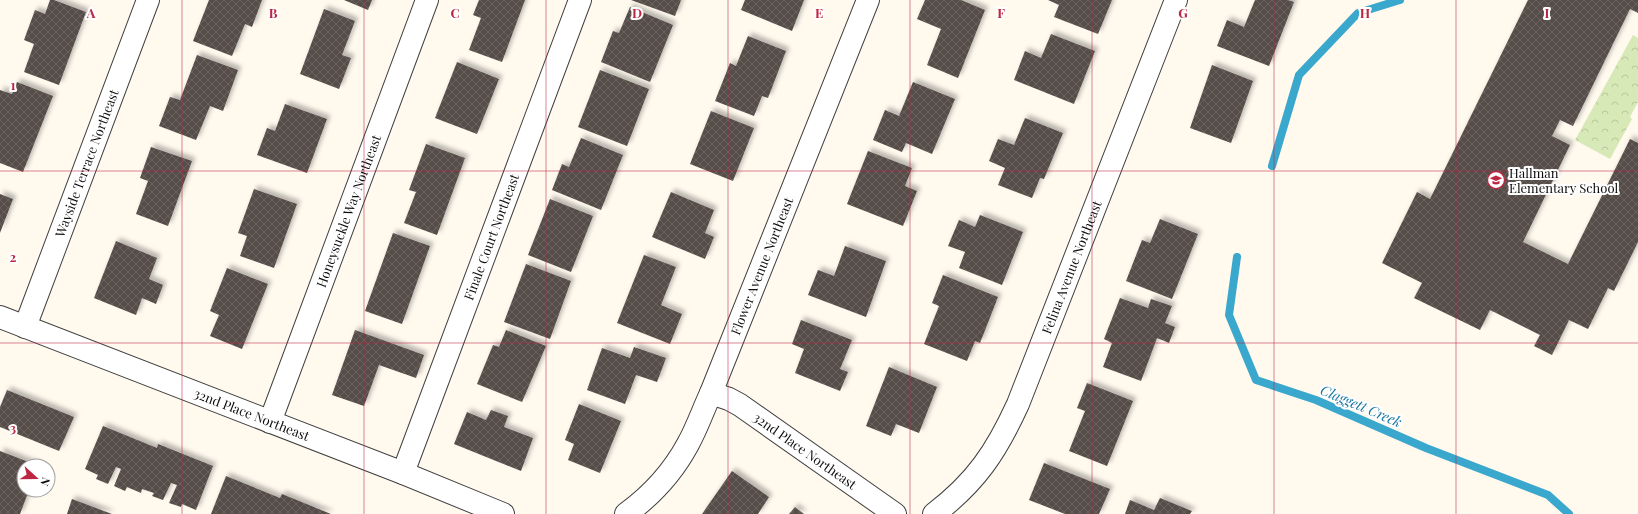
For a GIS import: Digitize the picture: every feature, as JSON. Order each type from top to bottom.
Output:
[{"type":"street","name":"Wayside Terrace Northeast","points":[[25,327],[148,0]]},
{"type":"street","name":"Honeysuckle Way Northeast","points":[[270,422],[427,0]]},
{"type":"street","name":"Finale Court Northeast","points":[[403,473],[580,0]]},
{"type":"street","name":"Flower Avenue Northeast","points":[[626,514],[637,506],[663,481],[688,443],[711,393],[868,0]]},
{"type":"street","name":"Felina Avenue Northeast","points":[[934,514],[964,489],[990,457],[1015,411],[1176,0]]},
{"type":"street","name":"32nd Place Northeast","points":[[0,317],[403,473],[503,514]]},
{"type":"street","name":"32nd Place Northeast","points":[[711,393],[729,399],[740,405],[895,514]]},
{"type":"green space","points":[[1633,35],[1638,38],[1638,102],[1630,117],[1632,119],[1610,159],[1575,140]]},
{"type":"building","points":[[50,0],[54,0],[86,12],[59,85],[24,72],[34,44],[24,40],[35,10],[45,14]]},
{"type":"building","points":[[209,0],[262,0],[252,27],[245,24],[232,56],[193,41]]},
{"type":"building","points":[[344,0],[372,0],[368,10]]},
{"type":"building","points":[[479,0],[525,0],[502,62],[469,50],[481,18],[473,15]]},
{"type":"building","points":[[631,0],[681,0],[675,16]]},
{"type":"building","points":[[745,0],[804,0],[792,31],[741,10]]},
{"type":"building","points":[[925,0],[961,0],[985,10],[958,78],[927,65],[941,29],[917,19]]},
{"type":"building","points":[[1048,0],[1112,0],[1098,34],[1054,17],[1059,5]]},
{"type":"building","points":[[1255,0],[1288,0],[1294,2],[1269,66],[1217,46],[1227,20],[1244,27]]},
{"type":"building","name":"Hallman Elementary School","points":[[1528,0],[1638,0],[1638,13],[1630,9],[1573,126],[1560,120],[1552,136],[1570,145],[1523,242],[1568,264],[1630,139],[1638,143],[1638,242],[1614,291],[1608,288],[1588,329],[1569,320],[1552,355],[1534,346],[1540,335],[1490,310],[1480,330],[1414,298],[1422,283],[1382,263],[1417,192],[1430,199]]},
{"type":"building","points":[[630,7],[673,25],[650,82],[601,62],[613,31],[619,33]]},
{"type":"building","points":[[324,9],[355,21],[342,55],[351,58],[339,89],[300,74]]},
{"type":"building","points":[[1051,34],[1095,51],[1074,104],[1014,80],[1025,51],[1041,58]]},
{"type":"building","points":[[748,36],[786,51],[768,98],[762,96],[754,116],[715,101],[730,63],[736,66]]},
{"type":"building","points":[[197,55],[238,70],[223,111],[210,106],[196,140],[159,126],[170,97],[180,100]]},
{"type":"building","points":[[457,62],[499,79],[477,134],[435,118]]},
{"type":"building","points":[[1212,65],[1253,81],[1231,143],[1190,128]]},
{"type":"building","points":[[600,70],[649,89],[627,146],[578,127]]},
{"type":"building","points":[[17,82],[53,96],[23,172],[0,163],[0,90],[12,94]]},
{"type":"building","points":[[913,82],[955,99],[932,154],[906,143],[902,152],[873,140],[885,110],[899,116]]},
{"type":"building","points":[[285,104],[327,119],[307,173],[257,155],[267,128],[275,131]]},
{"type":"building","points":[[711,111],[754,128],[733,181],[690,164]]},
{"type":"building","points":[[1025,118],[1063,133],[1044,179],[1040,178],[1032,198],[998,185],[1005,168],[989,161],[998,139],[1014,145]]},
{"type":"building","points":[[581,138],[623,155],[601,210],[552,190],[562,164],[569,167]]},
{"type":"building","points":[[426,144],[465,158],[437,235],[404,223],[416,192],[409,190]]},
{"type":"building","points":[[151,147],[192,161],[168,226],[136,214],[148,181],[140,178]]},
{"type":"building","points":[[868,151],[912,168],[905,186],[917,191],[903,226],[847,204]]},
{"type":"building","points":[[254,189],[297,204],[274,268],[240,256],[247,236],[238,233]]},
{"type":"building","points":[[671,192],[714,210],[705,233],[714,237],[705,259],[652,237]]},
{"type":"building","points":[[0,194],[13,199],[0,233]]},
{"type":"building","points":[[550,199],[593,216],[571,272],[528,255]]},
{"type":"building","points":[[980,215],[1023,232],[1002,285],[959,268],[965,252],[948,246],[959,220],[975,227]]},
{"type":"building","points":[[1160,219],[1198,234],[1172,299],[1126,281],[1142,240],[1150,243]]},
{"type":"building","points":[[393,233],[430,246],[402,324],[365,311]]},
{"type":"building","points":[[116,241],[157,258],[149,279],[163,285],[156,304],[142,298],[136,315],[94,298]]},
{"type":"building","points":[[845,246],[886,261],[866,317],[808,295],[818,270],[834,276]]},
{"type":"building","points":[[644,255],[676,267],[661,305],[682,314],[670,344],[617,323]]},
{"type":"building","points":[[526,264],[571,281],[550,339],[504,322]]},
{"type":"building","points":[[227,268],[268,284],[242,349],[210,336],[219,315],[210,311]]},
{"type":"building","points":[[943,275],[998,297],[980,343],[975,341],[967,361],[924,344],[939,306],[932,303]]},
{"type":"building","points":[[1120,298],[1148,308],[1151,299],[1172,306],[1165,323],[1175,327],[1169,343],[1157,338],[1141,381],[1103,367],[1112,343],[1104,339]]},
{"type":"building","points":[[801,320],[852,340],[840,369],[848,372],[840,391],[795,373],[804,349],[792,344]]},
{"type":"building","points":[[355,330],[424,355],[416,378],[379,365],[364,406],[332,395]]},
{"type":"building","points":[[506,330],[546,346],[522,402],[477,384],[493,345],[499,347]]},
{"type":"building","points":[[634,347],[666,358],[657,382],[636,375],[625,404],[587,390],[602,348],[630,358]]},
{"type":"building","points":[[889,367],[937,387],[919,433],[896,424],[891,436],[866,426]]},
{"type":"building","points":[[1087,383],[1133,401],[1107,466],[1069,451],[1085,411],[1077,408]]},
{"type":"building","points":[[7,390],[74,417],[59,451],[0,427],[0,407]]},
{"type":"building","points":[[579,404],[621,421],[600,473],[568,460],[574,444],[565,440]]},
{"type":"building","points":[[491,410],[508,416],[504,427],[533,438],[521,471],[454,444],[467,412],[486,420]]},
{"type":"building","points":[[103,426],[157,448],[158,444],[213,466],[196,510],[182,504],[181,507],[169,503],[177,485],[171,483],[163,500],[152,496],[154,493],[142,489],[141,493],[127,487],[125,491],[114,486],[121,469],[116,467],[108,484],[96,479],[98,475],[85,469]]},
{"type":"building","points":[[0,451],[18,458],[16,458],[16,498],[26,498],[20,514],[0,514]]},
{"type":"building","points":[[1044,463],[1110,489],[1099,514],[1065,514],[1029,500]]},
{"type":"building","points":[[732,471],[769,497],[758,514],[702,514]]},
{"type":"building","points":[[226,476],[280,498],[282,494],[331,514],[211,514]]},
{"type":"building","points":[[1160,498],[1192,511],[1190,514],[1125,514],[1130,500],[1154,510]]},
{"type":"building","points":[[72,499],[112,514],[67,514]]},
{"type":"building","points":[[795,507],[804,514],[789,514]]},
{"type":"waterway","name":"Claggett Creek","points":[[1272,166],[1299,75],[1358,13],[1400,0]]},
{"type":"waterway","name":"Claggett Creek","points":[[1237,257],[1229,315],[1256,380],[1316,400],[1426,448],[1548,495],[1569,514]]},
{"type":"place","name":"Hallman Elementary School","points":[[1496,180]]}]
